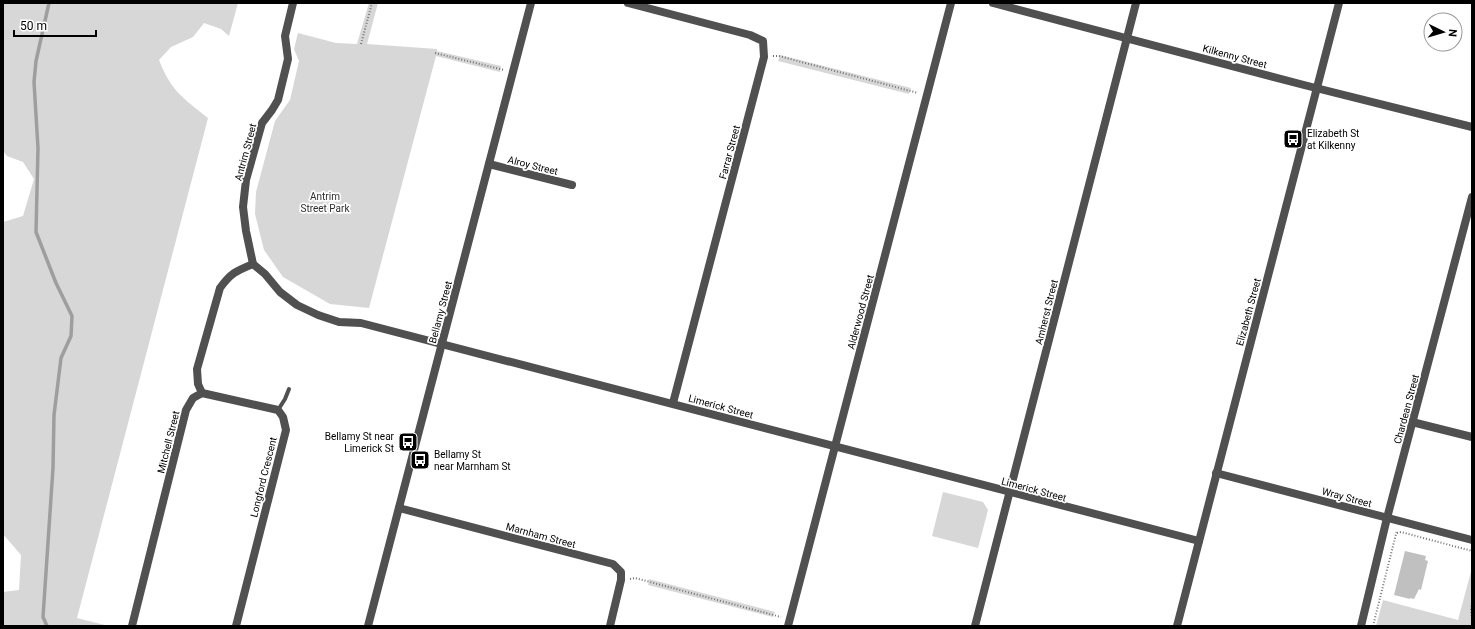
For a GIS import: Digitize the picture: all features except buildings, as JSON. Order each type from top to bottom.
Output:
[{"type":"street","name":"Antrim Street","points":[[253,264],[246,231],[243,206],[246,180],[262,123],[278,100],[288,59],[285,36],[293,3]]},
{"type":"street","name":"Bellamy Street","points":[[368,626],[531,3]]},
{"type":"street","name":"Farrar Street","points":[[628,3],[750,35],[763,41],[764,57],[673,403]]},
{"type":"street","name":"Alderwood Street","points":[[789,623],[834,446],[951,3]]},
{"type":"street","name":"Kilkenny Street","points":[[993,3],[1472,127]]},
{"type":"street","name":"Amherst Street","points":[[975,626],[1136,3]]},
{"type":"street","name":"Elizabeth Street","points":[[1177,626],[1339,3]]},
{"type":"street","name":"Alroy Street","points":[[489,164],[572,185]]},
{"type":"street","name":"Chardean Street","points":[[1360,626],[1412,422],[1472,197]]},
{"type":"street","name":"Limerick Street","points":[[253,264],[265,274],[280,292],[297,305],[338,322],[360,323],[673,403],[1199,541]]},
{"type":"street","points":[[253,264],[235,272],[226,279],[220,288],[197,369],[198,384],[202,393],[278,410]]},
{"type":"street","name":"Mitchell Street","points":[[132,626],[186,410],[193,398],[202,393]]},
{"type":"street","name":"Longford Crescent","points":[[236,626],[286,430],[283,417],[278,410]]},
{"type":"street","points":[[1412,422],[1472,438]]},
{"type":"street","name":"Wray Street","points":[[1216,473],[1472,540]]},
{"type":"street","name":"Marnham Street","points":[[400,508],[613,564],[621,572],[621,580]]},
{"type":"street","points":[[610,626],[621,580]]},
{"type":"lane","points":[[278,410],[289,389]]},
{"type":"path","points":[[361,44],[372,3]]},
{"type":"path","points":[[435,53],[513,72]]},
{"type":"path","points":[[764,57],[779,56],[927,95]]},
{"type":"path","points":[[1373,626],[1398,529]]},
{"type":"path","points":[[1397,533],[1401,532],[1472,551]]},
{"type":"path","points":[[621,580],[635,578],[789,623]]},
{"type":"path","points":[[1472,603],[1472,620]]},
{"type":"green space","points":[[3,3],[238,3],[229,36],[221,29],[204,23],[193,37],[171,47],[159,60],[173,87],[208,118],[77,618],[109,626],[3,626],[3,592],[19,590],[21,555],[3,534],[3,222],[23,216],[34,179],[23,162],[7,156],[3,151]]},
{"type":"green space","name":"Antrim Street Park","points":[[369,3],[378,3],[367,44],[437,49],[437,51],[501,66],[500,72],[436,56],[369,308],[330,304],[283,277],[264,250],[255,214],[256,192],[275,121],[290,100],[299,61],[294,49],[298,33],[336,43],[357,44]]},
{"type":"green space","points":[[780,55],[911,88],[909,94],[778,61]]},
{"type":"green space","points":[[943,492],[983,502],[988,510],[978,548],[932,536]]},
{"type":"green space","points":[[1472,568],[1472,626],[1376,626],[1383,600],[1458,620]]},
{"type":"green space","points":[[649,579],[775,612],[773,617],[648,585]]},
{"type":"waterway","points":[[47,626],[43,617],[53,468],[54,415],[61,358],[71,336],[72,316],[56,283],[36,232],[38,148],[34,82],[36,61],[49,3]]},
{"type":"place","name":"Elizabeth St at Kilkenny","points":[[1293,139]]},
{"type":"place","name":"Bellamy St near Limerick St","points":[[408,442]]},
{"type":"place","name":"Bellamy St near Marnham St","points":[[420,460]]}]
